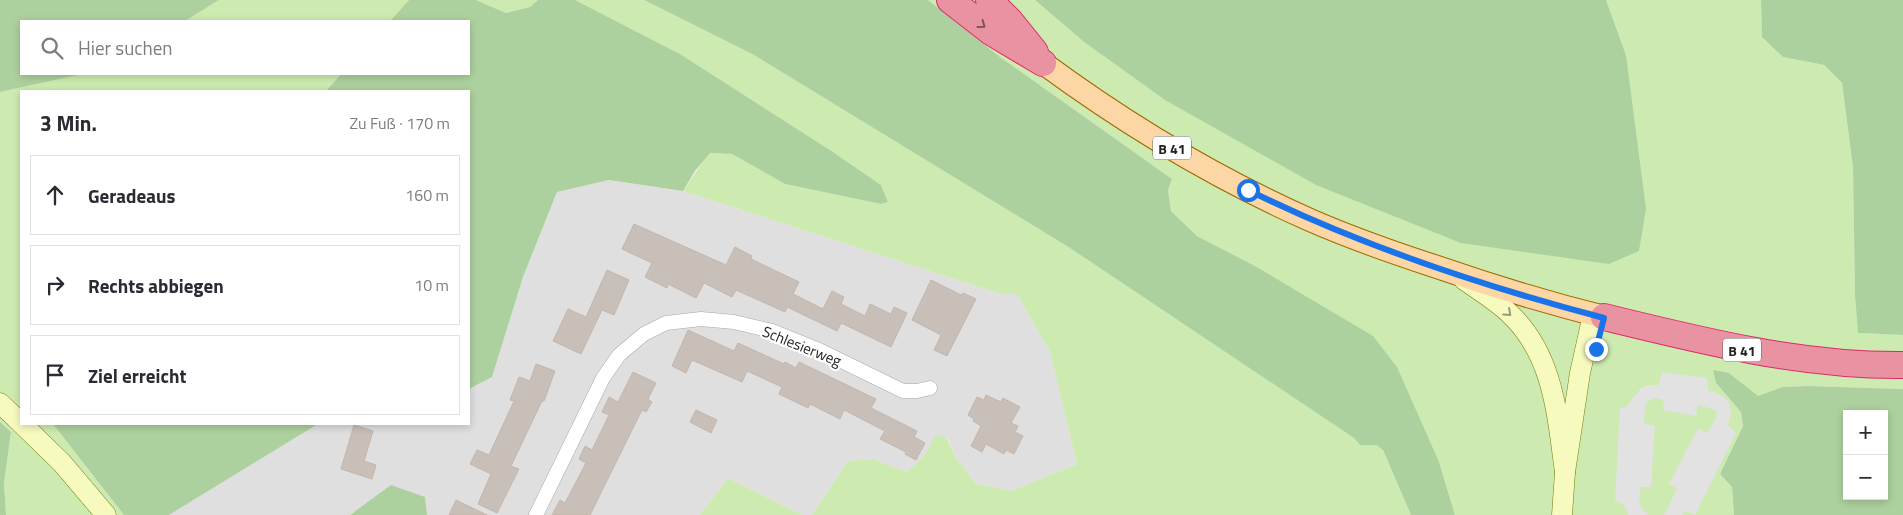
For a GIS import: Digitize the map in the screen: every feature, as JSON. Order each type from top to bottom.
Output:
[{"type":"highway","name":"B 41","points":[[950,0],[991,32],[1043,63]]},
{"type":"highway","name":"B 41","points":[[989,0],[1010,21],[1043,63]]},
{"type":"highway","name":"B 41","points":[[1599,316],[1754,352],[1846,363],[1903,365]]},
{"type":"main road","name":"B 41","points":[[1043,63],[1145,133],[1248,190],[1332,229],[1391,252],[1455,273],[1599,316]]},
{"type":"main road","points":[[1455,273],[1508,313],[1526,332],[1540,356],[1553,391],[1565,472]]},
{"type":"main road","points":[[1562,515],[1565,472],[1573,427],[1599,316]]},
{"type":"main road","points":[[0,403],[20,423]]},
{"type":"main road","points":[[22,425],[62,463],[106,515]]},
{"type":"street","name":"Schlesierweg","points":[[536,515],[603,378],[619,355],[644,334],[666,323],[701,319],[734,322],[762,329],[819,350],[903,391],[917,391],[930,388]]},
{"type":"shaded area","points":[[609,180],[683,191],[1001,294],[1017,294],[1050,352],[1077,464],[1011,491],[976,484],[956,458],[947,437],[907,472],[873,459],[848,461],[812,515],[802,515],[728,478],[700,515],[427,515],[425,497],[353,512],[350,515],[169,515],[316,425],[470,425],[470,388],[492,377],[523,277],[557,192]]},
{"type":"shaded area","points":[[1662,372],[1707,378],[1708,390],[1723,396],[1729,403],[1731,412],[1728,425],[1736,433],[1695,515],[1684,511],[1682,515],[1664,515],[1677,489],[1669,484],[1698,428],[1707,433],[1717,416],[1716,410],[1698,405],[1696,416],[1663,410],[1664,400],[1655,398],[1647,402],[1644,424],[1655,425],[1651,487],[1641,487],[1639,499],[1641,507],[1648,515],[1628,515],[1624,505],[1615,500],[1620,408],[1625,408],[1641,388],[1648,385],[1659,385]]},
{"type":"green space","points":[[0,0],[219,0],[187,20],[20,20],[20,75],[78,75],[0,92]]},
{"type":"green space","points":[[219,0],[409,0],[391,20],[187,20]]},
{"type":"green space","points":[[409,0],[476,0],[506,13],[530,7],[538,0],[575,0],[680,54],[830,150],[881,185],[888,202],[881,204],[785,184],[732,154],[710,153],[695,171],[683,191],[609,180],[557,192],[523,277],[492,377],[470,388],[470,90],[327,90],[340,75],[470,75],[470,20],[391,20]]},
{"type":"green space","points":[[476,0],[538,0],[530,7],[506,13]]},
{"type":"green space","points":[[575,0],[644,0],[754,55],[1070,248],[1354,438],[1360,445],[1376,445],[1383,450],[1411,515],[812,515],[848,461],[873,459],[907,472],[926,454],[935,435],[946,437],[956,458],[976,484],[1011,491],[1077,464],[1050,352],[1017,294],[1001,294],[683,191],[709,153],[732,154],[785,184],[881,204],[888,202],[881,185],[830,150],[680,54]]},
{"type":"green space","points":[[644,0],[928,0],[1000,57],[1172,179],[1168,190],[1171,211],[1197,236],[1255,266],[1373,336],[1397,367],[1439,462],[1455,515],[1411,515],[1383,450],[1376,445],[1360,445],[1354,438],[1070,248],[754,55]]},
{"type":"green space","points":[[928,0],[1035,0],[1084,42],[1165,100],[1626,55],[1606,0],[1761,0],[1762,37],[1783,57],[1824,65],[1842,83],[1853,168],[1855,296],[1858,333],[1903,335],[1903,389],[1783,387],[1758,397],[1729,373],[1716,383],[1741,412],[1743,426],[1720,474],[1732,487],[1734,515],[1455,515],[1439,462],[1255,266],[1197,236],[1171,211],[1168,190],[1172,179],[1000,57]]},
{"type":"green space","points":[[1035,0],[1606,0],[1626,55],[1646,209],[1639,251],[1609,264],[1461,243],[1316,185],[1165,100],[1084,42]]},
{"type":"green space","points":[[1761,0],[1903,0],[1903,335],[1858,333],[1855,296],[1853,168],[1842,83],[1824,65],[1783,57],[1762,37]]},
{"type":"green space","points":[[78,75],[340,75],[327,90],[20,90],[20,425],[54,425],[124,515],[6,515],[4,483],[11,432],[0,422],[0,92]]},
{"type":"green space","points":[[1713,370],[1729,373],[1758,396],[1783,387],[1903,389],[1903,515],[1734,515],[1732,487],[1720,474],[1743,426],[1741,412],[1716,383]]},
{"type":"green space","points":[[0,422],[11,432],[4,483],[6,515],[0,515]]},
{"type":"green space","points":[[54,425],[316,425],[169,515],[124,515]]},
{"type":"green space","points":[[728,478],[802,515],[700,515]]},
{"type":"green space","points":[[391,485],[425,497],[427,515],[350,515]]},
{"type":"building","points":[[634,224],[726,265],[735,247],[752,256],[751,259],[799,282],[793,294],[823,309],[832,291],[844,297],[841,304],[865,316],[870,304],[891,314],[894,307],[907,313],[891,347],[841,323],[837,331],[787,307],[785,312],[736,290],[732,297],[704,283],[696,298],[668,284],[667,288],[645,277],[652,263],[622,249]]},
{"type":"building","points":[[607,270],[629,280],[614,315],[602,310],[581,354],[553,341],[568,309],[586,317]]},
{"type":"building","points":[[931,280],[961,295],[963,293],[976,299],[947,356],[934,350],[941,335],[912,320]]},
{"type":"building","points":[[688,330],[734,351],[738,343],[796,368],[799,362],[876,399],[871,408],[917,431],[914,437],[925,443],[916,460],[905,454],[906,452],[880,439],[885,431],[844,410],[840,419],[810,404],[808,408],[779,394],[782,387],[747,371],[742,382],[692,360],[686,373],[672,366]]},
{"type":"building","points":[[536,364],[555,371],[544,401],[542,401],[511,466],[519,469],[497,513],[478,504],[491,474],[470,464],[477,450],[489,455],[514,401],[510,400],[519,377],[530,381]]},
{"type":"building","points":[[633,372],[656,383],[648,399],[652,402],[646,412],[642,410],[590,515],[552,515],[560,500],[565,503],[586,463],[579,459],[585,446],[592,450],[609,415],[602,412],[609,397],[618,402]]},
{"type":"building","points":[[986,395],[1001,402],[1003,398],[1020,407],[1011,423],[1018,426],[1015,432],[1023,436],[1014,454],[1006,450],[1004,454],[986,444],[982,452],[971,446],[981,426],[968,415],[977,397],[984,400]]},
{"type":"building","points":[[696,410],[717,420],[711,433],[690,422]]},
{"type":"building","points":[[354,425],[373,431],[364,461],[376,465],[372,479],[341,469]]},
{"type":"building","points":[[456,500],[487,515],[449,515]]},
{"type":"route","points":[[1248,190],[1310,220],[1391,252],[1524,295],[1604,318],[1596,349]]}]
